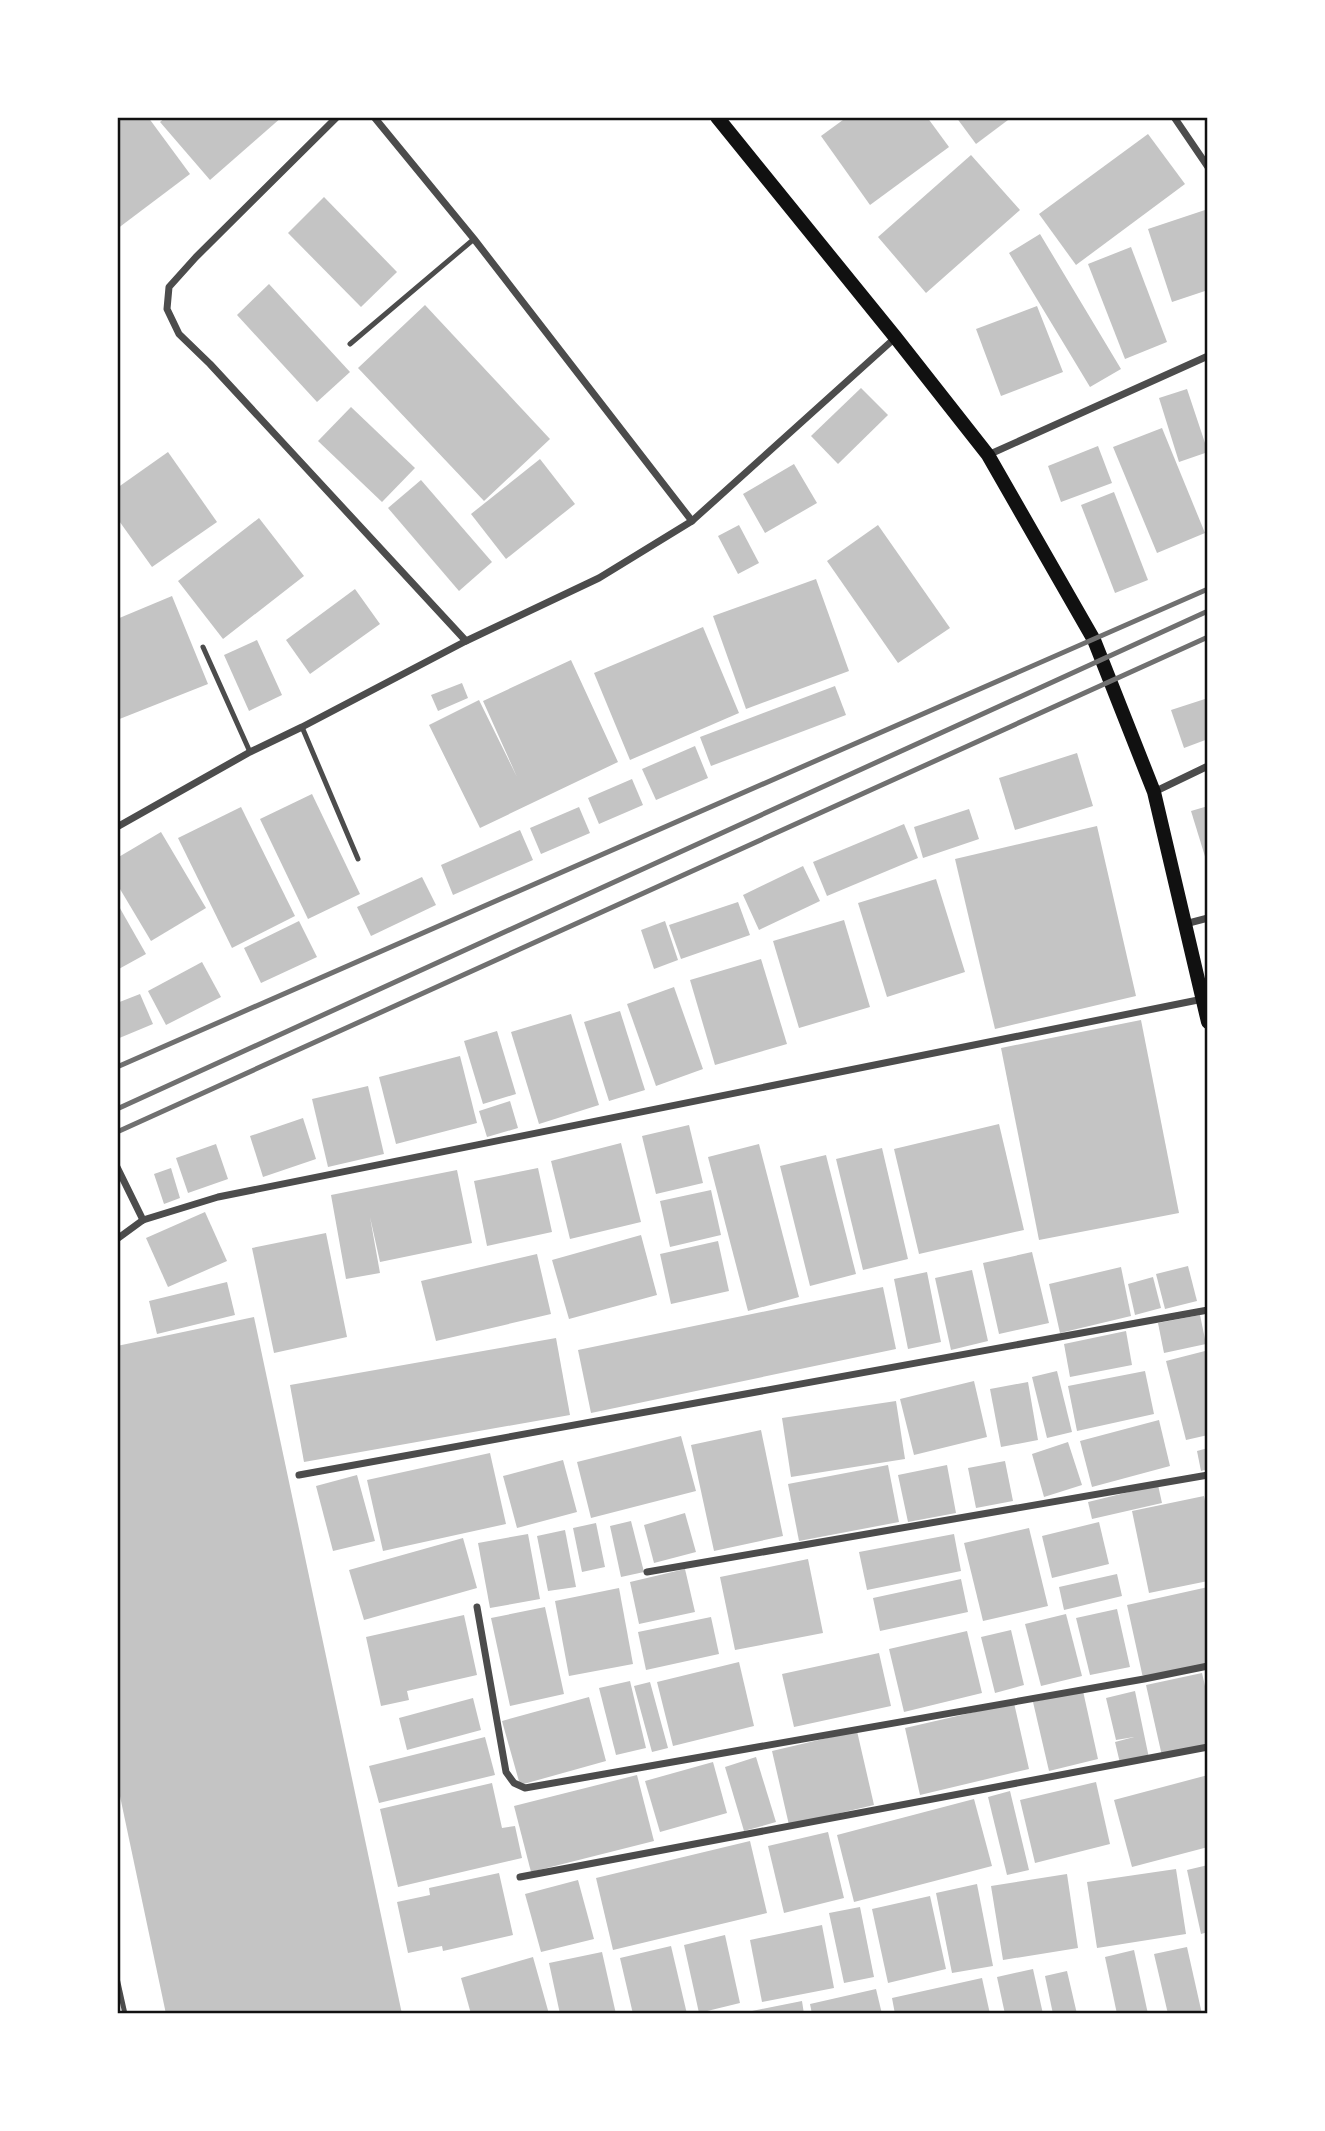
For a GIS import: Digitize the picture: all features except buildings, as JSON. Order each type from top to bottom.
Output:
[{"type":"main road","points":[[717,117],[988,456],[1094,640],[1154,792],[1208,1022]]},
{"type":"street","points":[[337,117],[169,287],[167,309],[179,334],[210,364],[466,641]]},
{"type":"street","points":[[374,117],[474,239],[692,521]]},
{"type":"street","points":[[1174,117],[1208,167]]},
{"type":"street","points":[[117,827],[250,752],[466,641],[599,578],[692,521],[896,338]]},
{"type":"street","points":[[988,456],[1208,356]]},
{"type":"street","points":[[1154,792],[1208,766]]},
{"type":"street","points":[[1185,924],[1208,918]]},
{"type":"street","points":[[117,1239],[143,1220],[218,1197],[1203,999]]},
{"type":"street","points":[[117,1167],[143,1220]]},
{"type":"street","points":[[299,1475],[1208,1310]]},
{"type":"street","points":[[647,1572],[1208,1475]]},
{"type":"street","points":[[477,1607],[506,1772],[514,1783],[526,1788],[1208,1666]]},
{"type":"street","points":[[520,1877],[1208,1747]]},
{"type":"lane","points":[[350,344],[474,239]]},
{"type":"lane","points":[[203,647],[250,752]]},
{"type":"lane","points":[[302,727],[358,859]]},
{"type":"lane","points":[[117,1978],[125,2014]]},
{"type":"railway","points":[[117,1067],[1208,589]]},
{"type":"railway","points":[[117,1109],[1208,611]]},
{"type":"railway","points":[[117,1132],[1208,637]]}]
